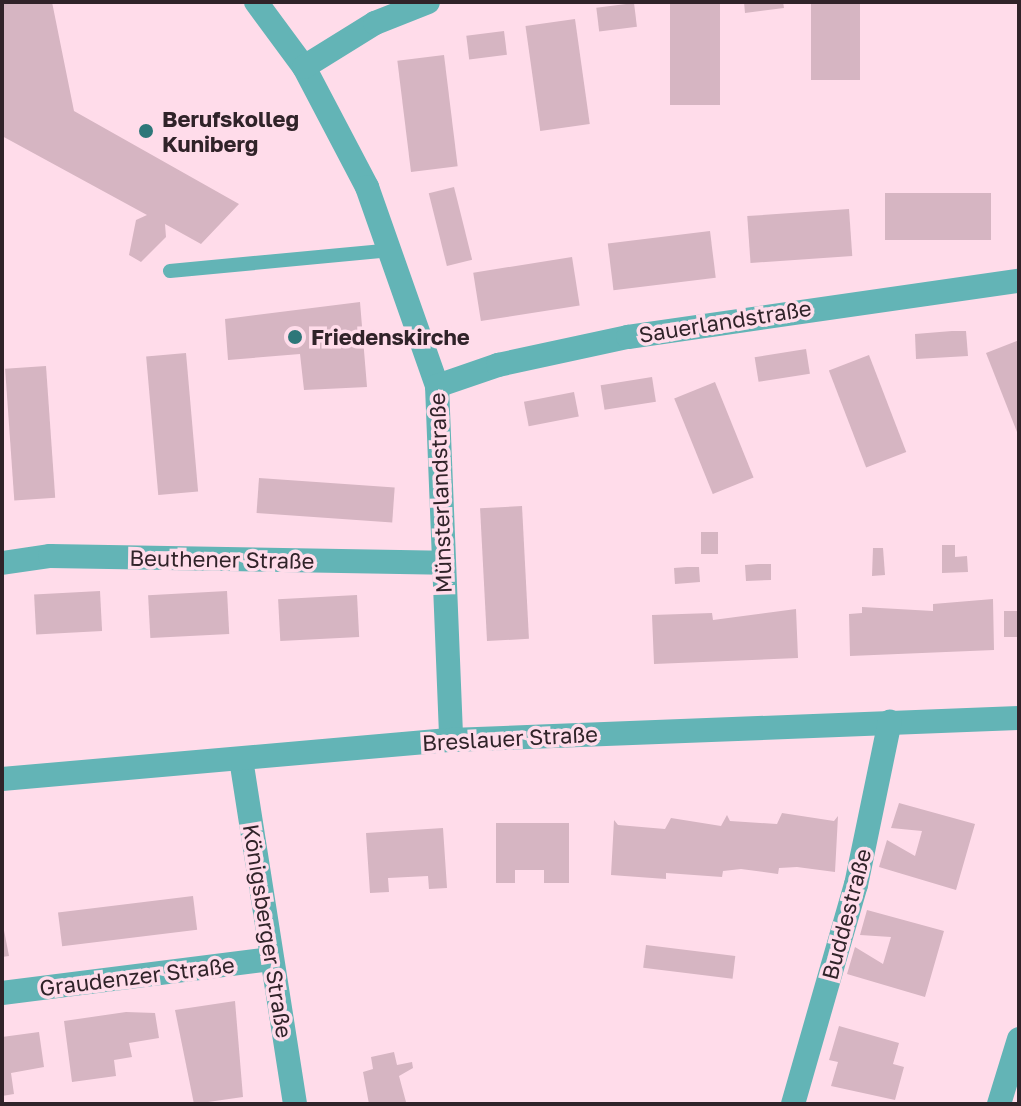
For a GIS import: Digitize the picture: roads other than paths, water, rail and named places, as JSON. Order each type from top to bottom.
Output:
[{"type":"street","name":"Münsterlandstraße","points":[[256,2],[304,67],[367,187],[437,386],[451,740]]},
{"type":"street","points":[[304,67],[375,23],[428,2]]},
{"type":"street","name":"Sauerlandstraße","points":[[437,386],[498,365],[628,337],[1019,281]]},
{"type":"street","name":"Beuthener Straße","points":[[2,563],[50,556],[443,563]]},
{"type":"street","name":"Breslauer Straße","points":[[2,779],[451,740],[1019,718]]},
{"type":"street","name":"Buddestraße","points":[[793,1104],[856,885],[890,721]]},
{"type":"street","name":"Königsberger Straße","points":[[241,759],[295,1104]]},
{"type":"street","name":"Graudenzer Straße","points":[[2,993],[271,959]]},
{"type":"street","points":[[999,1104],[1019,1039]]},
{"type":"lane","points":[[170,271],[391,250]]},
{"type":"place","name":"Berufskolleg Kuniberg","points":[[146,131]]},
{"type":"place","name":"Friedenskirche","points":[[295,337]]}]
